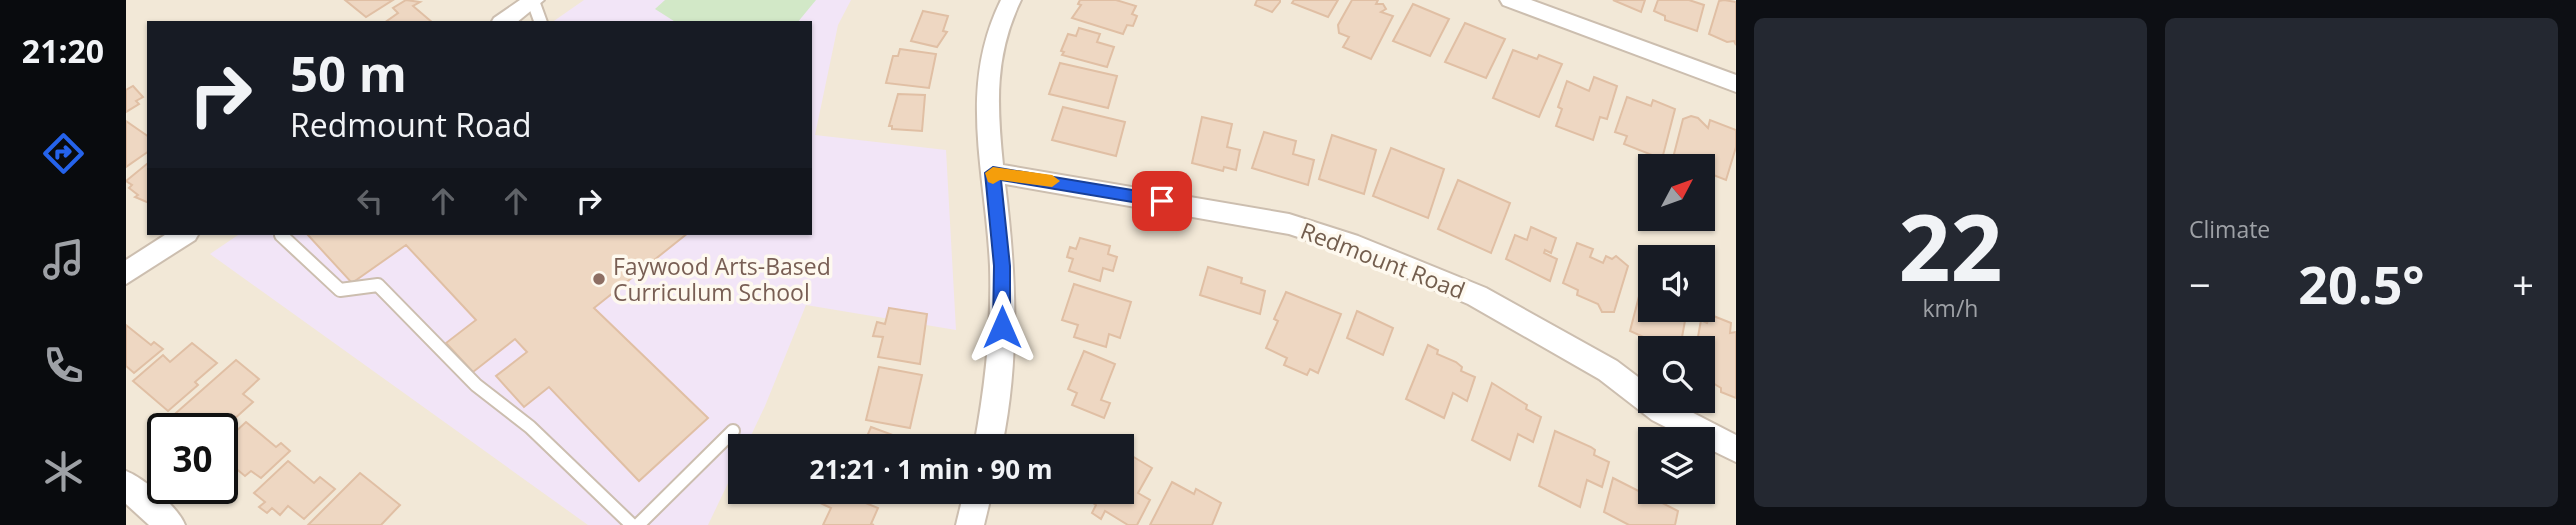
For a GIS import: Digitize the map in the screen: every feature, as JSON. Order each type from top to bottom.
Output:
[{"type":"street","points":[[504,21],[533,0]]},
{"type":"street","points":[[990,434],[997,396],[1002,327],[1002,266],[987,89],[995,40],[1011,0]]},
{"type":"street","points":[[1510,0],[1736,84]]},
{"type":"street","name":"Redmount Road","points":[[993,173],[1035,178],[1289,224],[1358,246],[1477,296],[1608,370],[1662,411],[1736,449]]},
{"type":"street","points":[[126,273],[184,235]]},
{"type":"street","points":[[126,485],[171,525]]},
{"type":"street","points":[[973,524],[976,504]]},
{"type":"lane","points":[[533,0],[540,21]]},
{"type":"lane","points":[[281,235],[340,290],[377,285],[476,385],[530,427],[632,525]]},
{"type":"lane","points":[[638,525],[733,430]]},
{"type":"shaded area","points":[[126,0],[1736,0],[1736,525],[126,525]]},
{"type":"shaded area","name":"Faywood Arts-Based Curriculum School","points":[[584,0],[851,0],[838,25],[815,135],[946,150],[956,330],[806,305],[752,434],[728,434],[728,483],[708,525],[588,525],[210,254],[238,235],[812,235],[812,21],[554,21]]},
{"type":"green space","points":[[665,0],[816,0],[799,21],[674,21],[655,9]]},
{"type":"building","points":[[345,0],[393,0],[366,17]]},
{"type":"building","points":[[406,0],[420,2],[413,6],[431,21],[387,21],[398,13],[393,8]]},
{"type":"building","points":[[1080,0],[1116,0],[1136,6],[1132,14],[1137,16],[1133,26],[1127,25],[1123,34],[1072,18],[1081,5],[1078,4]]},
{"type":"building","points":[[1257,0],[1280,2],[1272,12],[1255,5]]},
{"type":"building","points":[[1294,0],[1338,0],[1328,17],[1292,3]]},
{"type":"building","points":[[1352,0],[1378,0],[1376,4],[1383,4],[1386,9],[1381,12],[1393,16],[1371,59],[1343,47],[1349,37],[1339,33],[1338,25]]},
{"type":"building","points":[[1613,0],[1645,0],[1641,12]]},
{"type":"building","points":[[1658,0],[1689,0],[1704,5],[1697,31],[1665,20],[1665,16],[1654,11]]},
{"type":"building","points":[[1719,1],[1736,2],[1736,45],[1734,41],[1727,42],[1709,34]]},
{"type":"building","points":[[1413,4],[1449,19],[1430,56],[1393,41]]},
{"type":"building","points":[[923,11],[948,16],[943,31],[947,32],[937,47],[911,41]]},
{"type":"building","points":[[1465,23],[1505,39],[1486,78],[1445,62]]},
{"type":"building","points":[[1079,28],[1100,34],[1097,42],[1114,47],[1107,67],[1062,55],[1068,34],[1076,36]]},
{"type":"building","points":[[900,49],[936,54],[929,88],[886,83],[893,56],[898,56]]},
{"type":"building","points":[[1513,50],[1537,59],[1539,55],[1562,64],[1539,117],[1493,98]]},
{"type":"building","points":[[1060,63],[1117,76],[1108,108],[1049,94]]},
{"type":"building","points":[[1594,77],[1617,86],[1607,119],[1600,117],[1593,140],[1556,126],[1562,109],[1558,107],[1567,81],[1589,91]]},
{"type":"building","points":[[133,86],[143,97],[136,101],[139,104],[126,112],[126,90]]},
{"type":"building","points":[[898,94],[925,95],[922,131],[892,129],[892,126],[889,126]]},
{"type":"building","points":[[1627,97],[1651,106],[1653,100],[1675,109],[1663,154],[1649,154],[1624,144],[1627,136],[1615,132]]},
{"type":"building","points":[[1063,107],[1125,122],[1116,156],[1052,140]]},
{"type":"building","points":[[1691,116],[1698,118],[1708,128],[1710,120],[1736,130],[1736,147],[1726,180],[1715,176],[1715,154],[1674,154],[1683,119]]},
{"type":"building","points":[[1202,117],[1232,124],[1227,147],[1240,150],[1236,170],[1224,167],[1223,171],[1192,163]]},
{"type":"building","points":[[126,121],[147,136],[147,152],[126,167]]},
{"type":"building","points":[[1264,132],[1296,141],[1293,154],[1314,160],[1308,185],[1252,168]]},
{"type":"building","points":[[1332,135],[1376,150],[1364,194],[1319,179]]},
{"type":"building","points":[[1391,148],[1444,169],[1428,218],[1373,196]]},
{"type":"building","points":[[147,164],[147,202],[135,197],[138,195],[129,188],[132,185],[126,181]]},
{"type":"building","points":[[1458,180],[1510,203],[1491,253],[1438,229]]},
{"type":"building","points":[[1531,227],[1556,238],[1551,253],[1545,250],[1544,253],[1557,259],[1550,281],[1506,259],[1515,235],[1527,240]]},
{"type":"building","points":[[308,235],[685,235],[594,308],[708,418],[639,481],[549,387],[524,407],[496,376],[527,352],[515,339],[473,372],[446,343],[476,320],[406,245],[352,283]]},
{"type":"building","points":[[1080,238],[1110,246],[1108,254],[1117,257],[1113,271],[1103,268],[1100,281],[1069,271],[1073,259],[1067,257],[1070,247],[1076,249]]},
{"type":"building","points":[[1577,243],[1593,249],[1590,257],[1603,263],[1606,256],[1612,259],[1616,256],[1628,266],[1614,312],[1602,312],[1598,304],[1577,295],[1578,290],[1563,283]]},
{"type":"building","points":[[1208,267],[1242,278],[1241,283],[1265,291],[1260,314],[1200,295]]},
{"type":"building","points":[[1074,284],[1131,302],[1120,338],[1109,334],[1106,347],[1074,337],[1078,325],[1062,320]]},
{"type":"building","points":[[1286,292],[1341,314],[1318,373],[1310,369],[1307,375],[1284,365],[1287,358],[1266,348],[1278,321],[1274,319]]},
{"type":"building","points":[[1638,300],[1638,322],[1685,322],[1682,336],[1641,336],[1630,331]]},
{"type":"building","points":[[889,308],[927,314],[920,364],[878,357],[883,337],[873,336],[877,322],[885,324]]},
{"type":"building","points":[[1357,311],[1393,328],[1383,355],[1347,338]]},
{"type":"building","points":[[1715,317],[1731,323],[1730,333],[1736,332],[1736,398],[1721,392],[1721,388],[1715,384],[1715,336],[1698,336],[1701,322],[1715,322]]},
{"type":"building","points":[[126,325],[151,345],[154,342],[163,349],[134,373],[126,366]]},
{"type":"building","points":[[192,343],[217,363],[195,382],[198,385],[168,411],[133,381],[163,355],[170,362]]},
{"type":"building","points":[[1428,345],[1438,350],[1437,354],[1456,362],[1462,367],[1461,371],[1475,377],[1467,401],[1453,393],[1444,418],[1406,399]]},
{"type":"building","points":[[1084,351],[1115,364],[1101,400],[1110,403],[1104,418],[1072,405],[1077,393],[1068,389]]},
{"type":"building","points":[[236,360],[259,379],[243,394],[253,402],[238,416],[238,413],[176,413]]},
{"type":"building","points":[[879,367],[922,375],[910,428],[866,420]]},
{"type":"building","points":[[1492,383],[1541,417],[1533,442],[1518,434],[1510,460],[1472,440]]},
{"type":"building","points":[[246,422],[276,447],[281,443],[290,451],[261,478],[251,471],[245,476],[238,470],[238,429]]},
{"type":"building","points":[[871,427],[890,434],[868,434]]},
{"type":"building","points":[[1555,431],[1591,447],[1595,450],[1594,455],[1609,462],[1602,487],[1587,480],[1580,507],[1539,486]]},
{"type":"building","points":[[1134,457],[1152,468],[1138,493],[1150,500],[1137,525],[1128,525],[1105,511],[1101,519],[1092,513],[1096,505],[1134,504]]},
{"type":"building","points":[[288,461],[314,483],[320,477],[335,489],[304,519],[288,506],[280,515],[272,508],[267,513],[259,507],[265,502],[254,493]]},
{"type":"building","points":[[360,473],[400,505],[381,525],[308,525]]},
{"type":"building","points":[[1613,478],[1638,491],[1638,504],[1664,504],[1678,511],[1675,525],[1629,525],[1604,512]]},
{"type":"building","points":[[1172,482],[1194,494],[1196,489],[1221,503],[1212,525],[1150,525]]},
{"type":"building","points":[[822,504],[868,504],[878,508],[871,524],[874,525],[823,525],[831,508]]},
{"type":"slow traffic","points":[[993,178],[993,173],[1052,181]]},
{"type":"place","name":"Faywood Arts-Based Curriculum School","points":[[599,279]]},
{"type":"route","points":[[1002,327],[1002,266],[993,173],[1162,201]]}]
